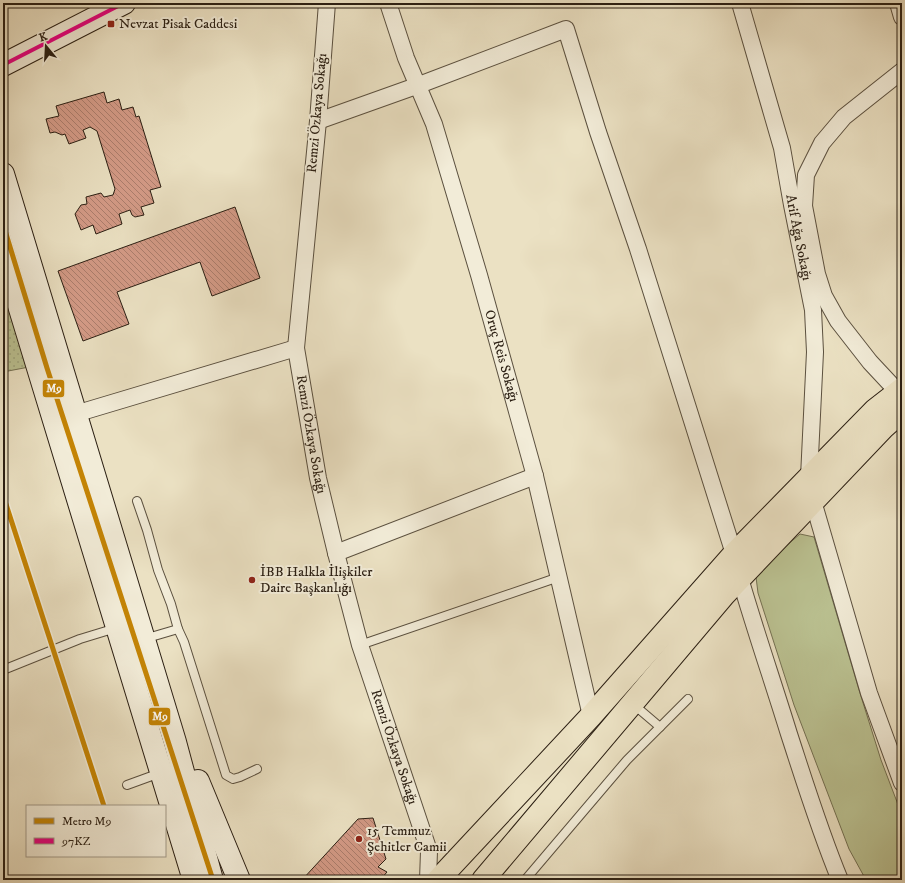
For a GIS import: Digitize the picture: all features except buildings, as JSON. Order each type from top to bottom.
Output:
[{"type":"main road","points":[[3,65],[124,3]]},
{"type":"main road","points":[[3,174],[175,742],[212,880]]},
{"type":"main road","points":[[3,253],[194,880]]},
{"type":"main road","points":[[438,880],[591,716],[734,554],[875,410],[901,397]]},
{"type":"main road","points":[[483,880],[724,595],[884,427],[901,397]]},
{"type":"main road","points":[[175,742],[193,769],[239,880]]},
{"type":"street","name":"Remzi Özkaya Sokağı","points":[[327,3],[318,121],[296,348],[318,478],[360,645],[429,851]]},
{"type":"street","name":"Oruç Reis Sokağı","points":[[388,3],[406,58],[419,85],[434,124],[479,275],[535,476],[591,716]]},
{"type":"street","points":[[898,3],[902,17]]},
{"type":"street","name":"Arif Ağa Sokağı","points":[[742,4],[782,148],[813,310],[815,352],[809,477]]},
{"type":"street","points":[[318,121],[419,85],[566,29],[598,132],[638,249],[734,554]]},
{"type":"street","points":[[901,397],[870,362],[838,321],[824,296],[817,274],[804,206],[806,175],[822,143],[844,117],[902,71]]},
{"type":"street","points":[[75,414],[296,348]]},
{"type":"street","points":[[336,553],[535,476]]},
{"type":"street","points":[[813,501],[869,693],[902,783]]},
{"type":"street","points":[[740,578],[814,811],[840,880]]},
{"type":"street","points":[[429,851],[440,860],[452,864]]},
{"type":"street","points":[[428,880],[429,851]]},
{"type":"lane","points":[[137,502],[147,530],[158,570],[171,604],[178,629],[184,642],[226,775],[234,779],[244,776],[257,769]]},
{"type":"lane","points":[[360,645],[558,577]]},
{"type":"lane","points":[[3,670],[80,639],[117,627],[141,631],[178,629]]},
{"type":"lane","points":[[525,880],[627,760],[688,698]]},
{"type":"lane","points":[[632,703],[660,727]]},
{"type":"lane","points":[[126,785],[161,772]]},
{"type":"green space","points":[[3,286],[19,343],[29,367],[3,372]]},
{"type":"green space","points":[[800,534],[814,537],[881,760],[902,815],[902,880],[866,880],[849,849],[794,705],[758,593],[756,577],[765,564]]},
{"type":"metro line","name":"M9","points":[[3,224],[47,368],[213,880]]},
{"type":"metro line","name":"M9","points":[[3,495],[104,805]]},
{"type":"transit line","name":"97KZ","points":[[3,65],[124,3]]},
{"type":"place","name":"Nevzat Pisak Caddesi","points":[[111,24]]},
{"type":"place","name":"İBB Halkla İlişkiler Daire Başkanlığı","points":[[252,580]]},
{"type":"place","name":"15 Temmuz Şehitler Camii","points":[[359,839]]}]
